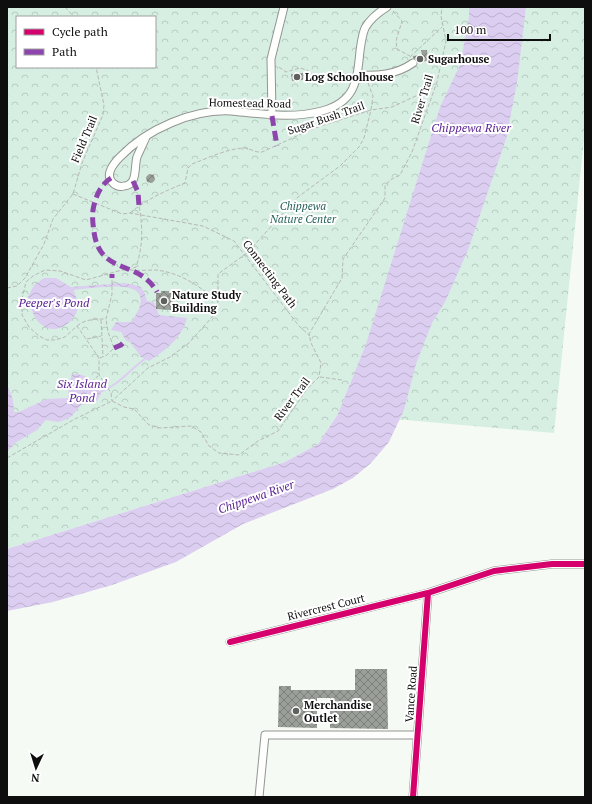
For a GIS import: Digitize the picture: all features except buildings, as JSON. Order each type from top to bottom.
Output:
[{"type":"street","points":[[272,116],[271,59],[284,7]]},
{"type":"street","name":"Homestead Road","points":[[146,137],[137,157],[133,181],[128,186],[120,187],[112,182],[109,175],[116,160],[126,151],[157,129],[175,121],[199,114],[230,111],[272,116],[322,111],[342,103],[354,88],[358,75],[361,41],[366,28],[378,13],[388,7]]},
{"type":"street","points":[[358,75],[399,72],[410,62]]},
{"type":"street","name":"Rivercrest Court","points":[[230,642],[428,593],[453,583],[494,571],[552,564],[585,564]]},
{"type":"street","name":"Vance Road","points":[[413,797],[428,593]]},
{"type":"street","points":[[259,797],[265,735],[417,735]]},
{"type":"path","points":[[65,7],[73,16]]},
{"type":"path","points":[[388,7],[402,21],[396,41],[397,49],[410,62],[443,26]]},
{"type":"path","points":[[271,59],[286,72],[300,68],[307,70],[318,79],[327,79],[349,73],[358,75]]},
{"type":"path","points":[[367,82],[373,96],[371,110],[392,107],[435,87]]},
{"type":"path","points":[[73,194],[122,214],[130,213],[140,215]]},
{"type":"path","points":[[129,270],[136,267],[141,251],[140,215],[138,206],[130,213]]},
{"type":"path","points":[[106,319],[81,322],[65,337],[55,340],[47,340],[39,336],[29,327],[22,315],[22,298],[26,282],[33,276],[45,270],[60,271],[86,280],[122,270],[156,270],[174,274],[203,288],[218,302]]},
{"type":"path","points":[[100,358],[114,348],[108,332],[106,319],[112,294],[112,278]]},
{"type":"path","points":[[7,288],[17,286],[23,280],[26,282]]},
{"type":"path","points":[[101,319],[103,357]]},
{"type":"path","points":[[7,458],[73,420],[112,401],[111,393],[99,375],[100,358],[77,326]]},
{"type":"path","points":[[86,339],[101,336]]},
{"type":"path","points":[[126,336],[130,340]]},
{"type":"path","points":[[125,341],[128,338]]},
{"type":"path","points":[[87,386],[99,375]]},
{"type":"path","points":[[319,377],[342,380]]},
{"type":"path","points":[[84,384],[89,388]]},
{"type":"green space","name":"Chippewa Nature Center","points":[[7,7],[585,7],[585,129],[554,433],[338,414],[318,444],[285,462],[7,549]]},
{"type":"water","name":"Chippewa River","points":[[469,7],[526,7],[517,83],[506,139],[468,250],[445,302],[432,323],[416,364],[404,410],[389,442],[371,463],[353,478],[333,489],[243,524],[176,562],[112,585],[53,602],[7,611],[7,549],[285,462],[318,444],[338,414],[366,344],[440,107],[460,65],[469,17]]},
{"type":"water","name":"Peeper's Pond","points":[[44,278],[56,278],[71,287],[124,283],[141,287],[147,301],[154,302],[159,315],[187,318],[185,325],[167,348],[149,361],[141,357],[130,342],[126,341],[121,332],[111,330],[116,322],[131,322],[140,307],[140,296],[135,290],[125,287],[98,287],[74,290],[78,308],[73,319],[64,326],[53,329],[47,328],[36,320],[28,297],[34,285]]},
{"type":"water","name":"Six Island Pond","points":[[72,374],[82,375],[93,382],[101,394],[96,402],[81,405],[72,416],[65,420],[58,422],[46,420],[37,430],[15,443],[7,452],[7,385],[14,405],[14,412],[19,412],[47,399],[68,398],[69,384]]},
{"type":"waterway","points":[[100,392],[118,382],[145,359]]},
{"type":"marked path","points":[[272,116],[277,146]]},
{"type":"marked path","points":[[111,178],[104,184],[99,192],[93,210],[94,229],[98,246],[104,255],[112,262],[140,275],[149,282],[157,292]]},
{"type":"marked path","points":[[133,181],[138,192],[139,206]]},
{"type":"marked path","points":[[114,348],[121,345],[125,341]]},
{"type":"cycle path","points":[[230,642],[428,593],[494,571],[552,564],[585,564]]},
{"type":"cycle path","points":[[413,797],[428,593]]},
{"type":"place","name":"Sugarhouse","points":[[420,59]]},
{"type":"place","name":"Log Schoolhouse","points":[[297,77]]},
{"type":"place","name":"Nature Study Building","points":[[164,301]]},
{"type":"place","name":"Merchandise Outlet","points":[[296,711]]}]
